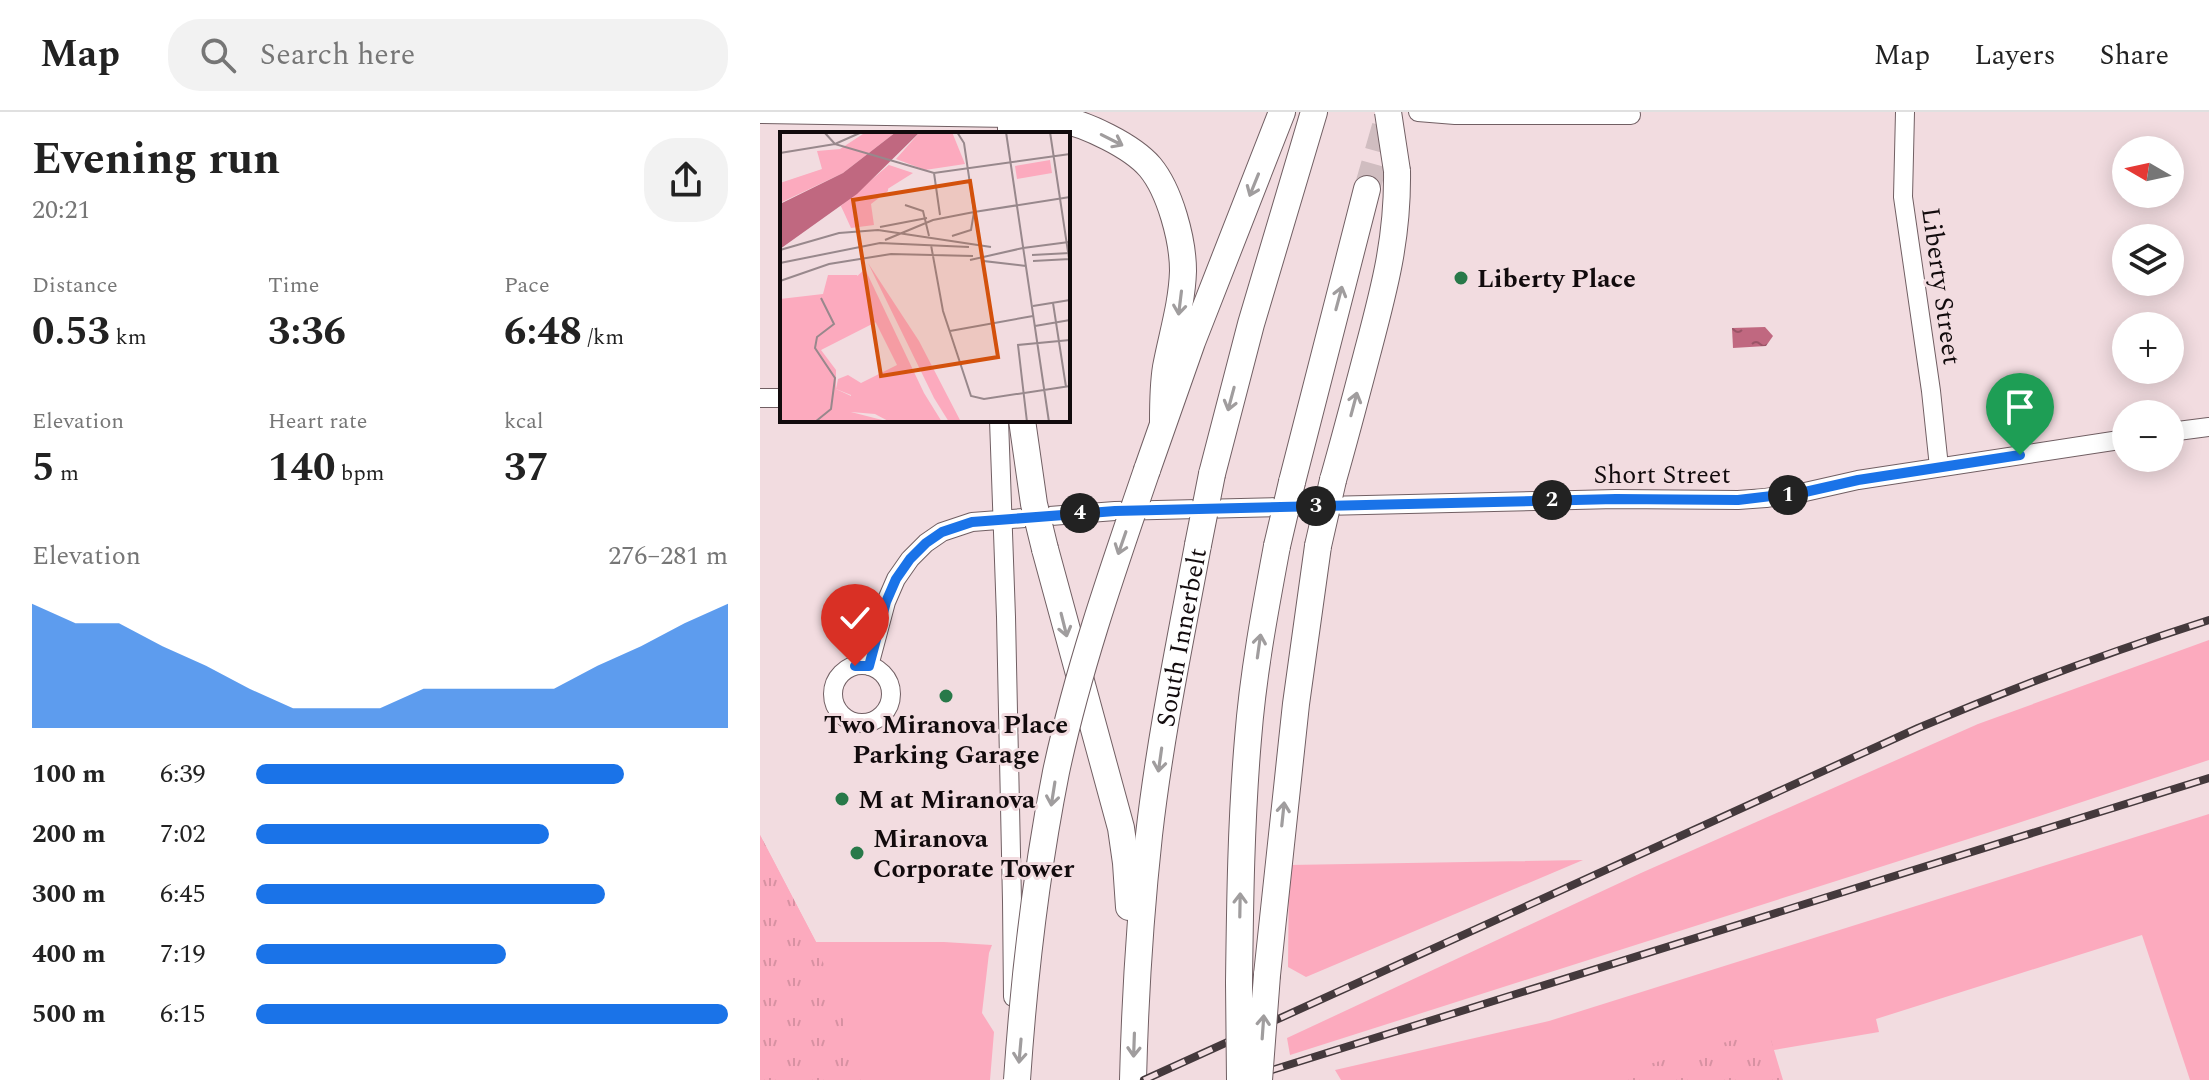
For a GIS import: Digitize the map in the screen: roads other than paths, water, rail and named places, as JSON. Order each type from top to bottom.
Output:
[{"type":"highway","points":[[1017,1080],[1033,914],[1056,772],[1096,621],[1192,342],[1282,112]]},
{"type":"highway","name":"South Innerbelt","points":[[1133,1080],[1141,916],[1150,832],[1198,545],[1212,474],[1251,324],[1314,112]]},
{"type":"highway","points":[[1259,1080],[1294,718],[1318,546],[1384,292],[1398,208],[1397,171],[1388,112]]},
{"type":"highway","points":[[1009,129],[1059,119],[1083,126],[1135,152],[1151,168],[1166,193],[1181,246],[1183,270],[1178,317],[1166,368],[1163,422]]},
{"type":"highway","points":[[1240,1080],[1241,838],[1259,641],[1292,482],[1367,189]]},
{"type":"highway","points":[[1022,422],[1034,504],[1121,828],[1135,1011]]},
{"type":"street","name":"Liberty Street","points":[[1905,112],[1903,197],[1939,467]]},
{"type":"street","points":[[1418,113],[1631,115]]},
{"type":"street","points":[[760,114],[1009,129]]},
{"type":"street","points":[[999,422],[1013,997]]},
{"type":"street","points":[[2184,430],[2209,427]]},
{"type":"street","name":"Short Street","points":[[869,666],[886,602],[896,579],[910,559],[942,532],[972,522],[1204,508],[1616,499],[1738,500],[1805,492],[1858,480],[2112,441]]},
{"type":"water","points":[[1765,327],[1773,336],[1766,346],[1733,348],[1732,328]]},
{"type":"tunnel","points":[[1367,189],[1389,112]]},
{"type":"railway","points":[[1144,1080],[1918,728],[2062,671],[2209,620]]},
{"type":"railway","points":[[1240,1080],[2209,778]]},
{"type":"place","name":"Liberty Place","points":[[1461,278]]},
{"type":"place","name":"Two Miranova Place Parking Garage","points":[[946,696]]},
{"type":"place","name":"M at Miranova","points":[[842,799]]},
{"type":"place","name":"Miranova Corporate Tower","points":[[857,853]]}]
